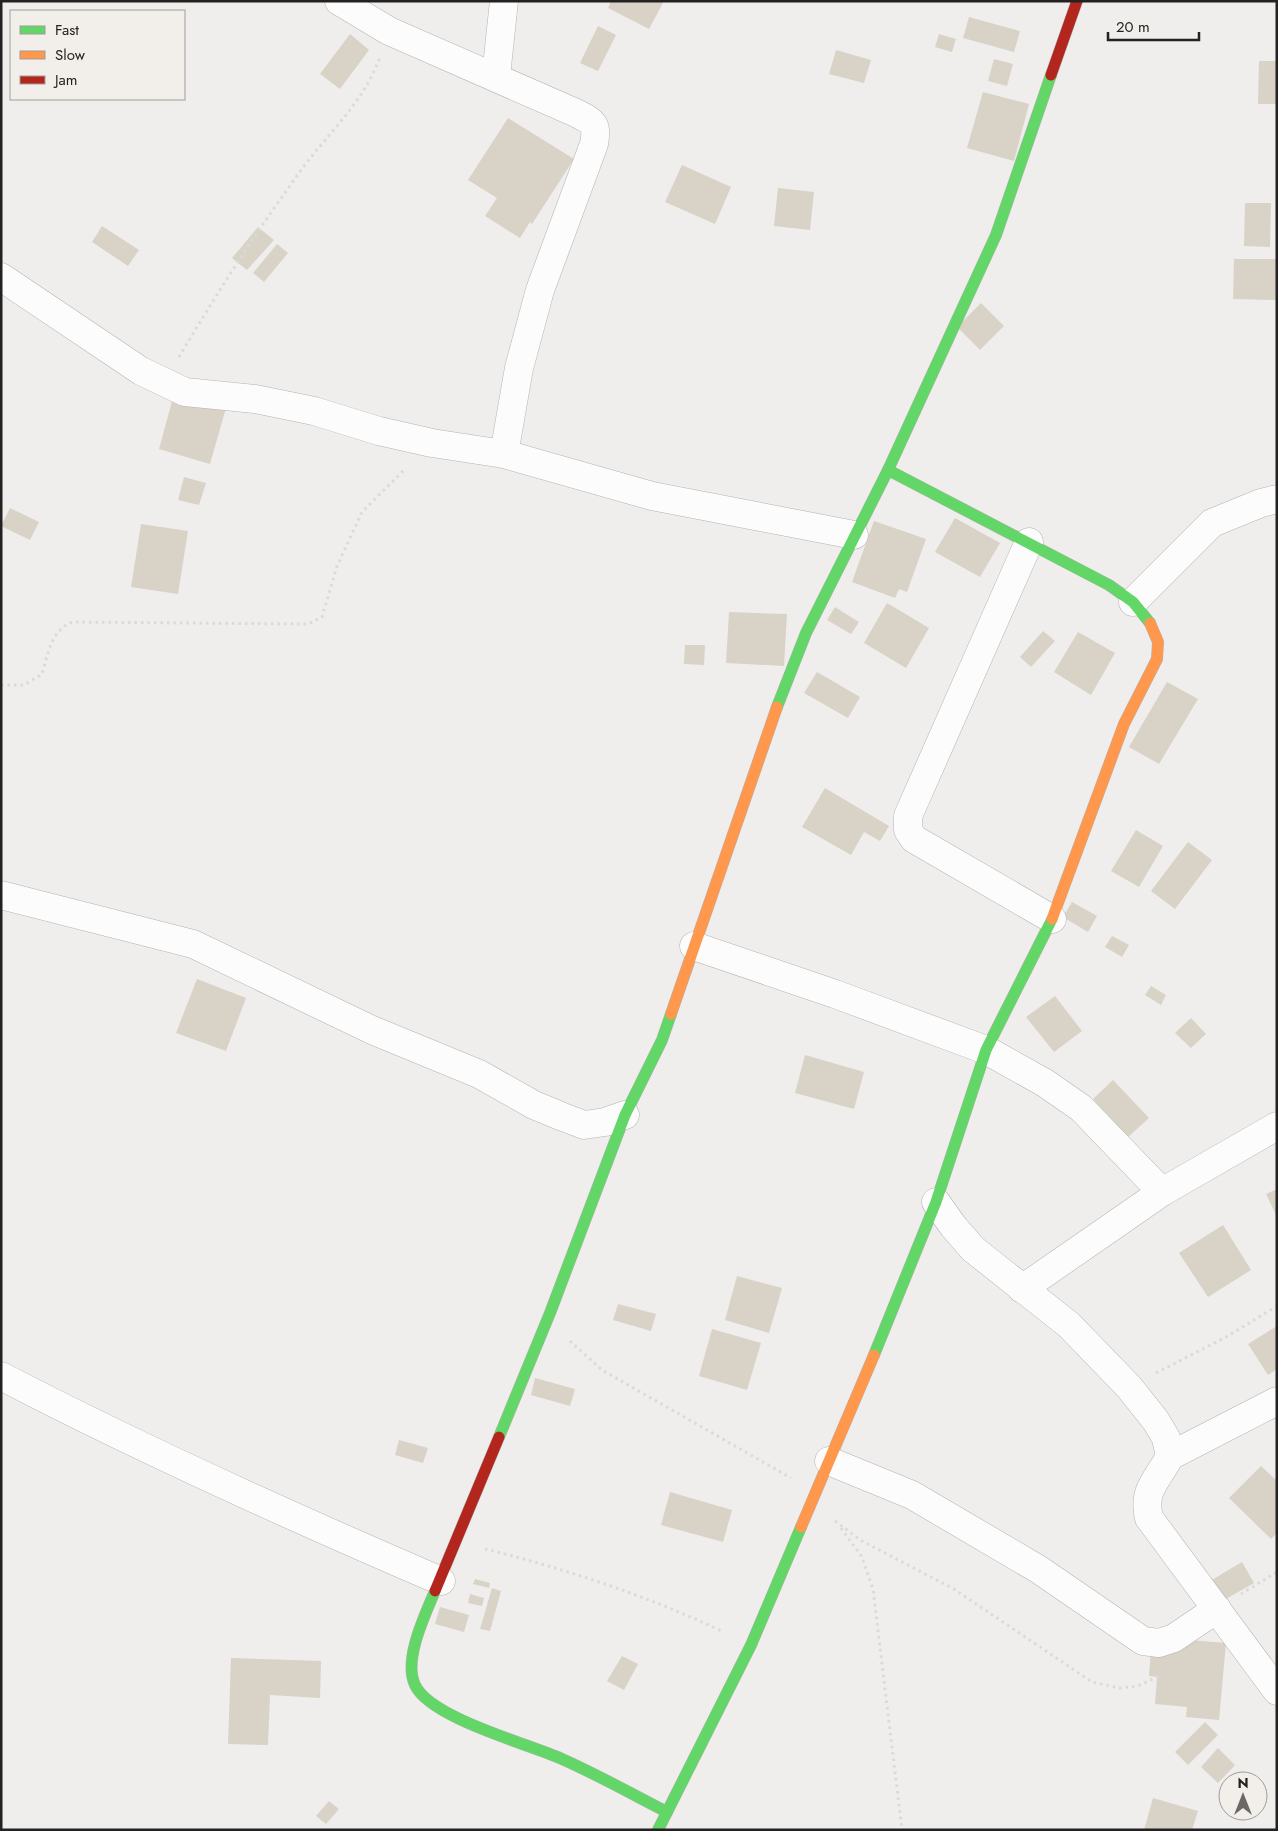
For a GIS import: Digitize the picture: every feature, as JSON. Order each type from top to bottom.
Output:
[{"type":"street","points":[[339,1],[389,31],[461,64],[496,76],[592,121],[597,131],[538,299],[519,368],[504,454]]},
{"type":"street","points":[[496,76],[504,1]]},
{"type":"street","points":[[667,1812],[549,1754],[472,1724],[438,1707],[417,1691],[413,1678],[412,1662],[420,1628],[550,1314],[625,1115],[662,1040],[768,726],[806,633],[888,470],[996,234],[1077,1]]},
{"type":"street","points":[[1,276],[163,384],[185,392],[256,399],[314,411],[432,443],[504,454],[652,496],[854,535]]},
{"type":"street","points":[[658,1830],[752,1645],[865,1378],[936,1202],[986,1050],[1052,919],[1124,724],[1157,659],[1158,642],[1153,627],[1133,602],[1110,585],[888,470]]},
{"type":"street","points":[[1133,602],[1212,523],[1260,503],[1277,499]]},
{"type":"street","points":[[1029,542],[908,816],[908,830],[914,839],[921,844],[1052,919]]},
{"type":"street","points":[[1,895],[193,944],[285,990],[372,1030],[479,1074],[534,1105],[584,1124],[605,1122],[625,1115]]},
{"type":"street","points":[[694,946],[835,994],[986,1050],[1045,1083],[1081,1108],[1162,1192]]},
{"type":"street","points":[[584,1124],[609,1157]]},
{"type":"street","points":[[1022,1289],[1162,1192],[1277,1126]]},
{"type":"street","points":[[936,1202],[953,1226],[974,1249],[1069,1325],[1129,1387],[1156,1421],[1166,1438],[1170,1456]]},
{"type":"street","points":[[1,1376],[68,1411],[216,1481],[441,1581]]},
{"type":"street","points":[[1277,1401],[1170,1456],[1147,1497],[1149,1518],[1277,1691]]},
{"type":"street","points":[[830,1461],[912,1495],[1038,1569],[1143,1641],[1159,1643],[1174,1638],[1217,1609]]},
{"type":"path","points":[[163,384],[215,296],[302,168],[359,100],[377,66],[389,31]]},
{"type":"path","points":[[1,685],[24,684],[42,674],[52,639],[62,626],[72,622],[308,624],[322,616],[336,566],[362,512],[432,443]]},
{"type":"path","points":[[1129,1387],[1228,1336],[1277,1306]]},
{"type":"path","points":[[550,1314],[571,1343],[602,1370],[814,1496],[840,1526],[862,1557],[873,1589],[882,1648],[902,1830]]},
{"type":"path","points":[[840,1526],[862,1541],[954,1589],[1092,1682],[1103,1686],[1120,1688],[1138,1686],[1159,1676],[1174,1638]]},
{"type":"path","points":[[457,1542],[538,1562],[613,1586],[678,1611],[752,1645]]},
{"type":"path","points":[[1217,1609],[1277,1572]]},
{"type":"building","points":[[611,1],[664,1],[649,29],[608,8]]},
{"type":"building","points":[[969,17],[1020,31],[1014,52],[963,38]]},
{"type":"building","points":[[598,26],[616,35],[598,71],[580,63]]},
{"type":"building","points":[[350,34],[369,50],[340,89],[320,74]]},
{"type":"building","points":[[939,34],[956,39],[952,52],[935,47]]},
{"type":"building","points":[[836,50],[871,60],[864,83],[829,74]]},
{"type":"building","points":[[994,59],[1013,64],[1007,86],[988,81]]},
{"type":"building","points":[[1259,61],[1277,61],[1277,104],[1258,104]]},
{"type":"building","points":[[983,92],[1029,104],[1014,161],[967,148]]},
{"type":"building","points":[[508,118],[574,159],[532,224],[530,222],[520,238],[485,216],[497,198],[468,180]]},
{"type":"building","points":[[682,165],[731,187],[715,224],[665,202]]},
{"type":"building","points":[[778,188],[814,192],[810,230],[774,226]]},
{"type":"building","points":[[1245,203],[1271,203],[1270,247],[1244,246]]},
{"type":"building","points":[[102,226],[139,250],[128,266],[92,242]]},
{"type":"building","points":[[258,227],[274,240],[247,270],[232,258]]},
{"type":"building","points":[[277,244],[288,253],[264,282],[253,273]]},
{"type":"building","points":[[1234,259],[1277,259],[1277,300],[1233,299]]},
{"type":"building","points":[[981,303],[1004,326],[980,350],[957,327]]},
{"type":"building","points":[[174,394],[226,408],[210,464],[159,449]]},
{"type":"building","points":[[184,477],[206,483],[199,505],[178,500]]},
{"type":"building","points":[[10,508],[39,522],[30,540],[1,526]]},
{"type":"building","points":[[955,518],[1000,543],[980,577],[935,552]]},
{"type":"building","points":[[874,521],[926,539],[907,592],[899,589],[895,598],[852,582]]},
{"type":"building","points":[[141,524],[188,531],[178,594],[131,587]]},
{"type":"building","points":[[887,603],[929,628],[906,668],[864,643]]},
{"type":"building","points":[[835,607],[859,622],[851,634],[827,620]]},
{"type":"building","points":[[729,612],[787,614],[784,666],[726,663]]},
{"type":"building","points":[[1043,631],[1055,641],[1031,667],[1020,657]]},
{"type":"building","points":[[1078,632],[1115,653],[1091,695],[1054,672]]},
{"type":"building","points":[[685,645],[705,645],[704,665],[684,664]]},
{"type":"building","points":[[817,672],[860,697],[848,718],[804,693]]},
{"type":"building","points":[[1167,682],[1198,699],[1159,764],[1129,747]]},
{"type":"building","points":[[825,788],[889,826],[880,841],[864,832],[851,855],[802,827]]},
{"type":"building","points":[[1136,830],[1163,846],[1139,887],[1111,871]]},
{"type":"building","points":[[1188,842],[1212,860],[1175,909],[1151,891]]},
{"type":"building","points":[[1072,902],[1097,916],[1088,932],[1063,917]]},
{"type":"building","points":[[1112,936],[1129,945],[1122,957],[1105,947]]},
{"type":"building","points":[[197,979],[246,998],[226,1051],[176,1033]]},
{"type":"building","points":[[1151,986],[1166,995],[1161,1005],[1145,995]]},
{"type":"building","points":[[1055,996],[1082,1031],[1054,1052],[1026,1017]]},
{"type":"building","points":[[1191,1018],[1206,1034],[1191,1048],[1175,1033]]},
{"type":"building","points":[[805,1055],[864,1072],[854,1109],[795,1093]]},
{"type":"building","points":[[1113,1080],[1149,1118],[1128,1137],[1093,1099]]},
{"type":"building","points":[[1277,1189],[1277,1217],[1266,1194]]},
{"type":"building","points":[[1223,1225],[1251,1270],[1208,1297],[1179,1253]]},
{"type":"building","points":[[737,1276],[782,1288],[769,1333],[725,1320]]},
{"type":"building","points":[[618,1304],[656,1314],[651,1331],[613,1320]]},
{"type":"building","points":[[1277,1326],[1277,1369],[1268,1375],[1248,1344]]},
{"type":"building","points":[[712,1329],[761,1343],[747,1390],[699,1376]]},
{"type":"building","points":[[535,1378],[575,1389],[570,1406],[531,1395]]},
{"type":"building","points":[[399,1440],[428,1448],[423,1463],[395,1455]]},
{"type":"building","points":[[1261,1466],[1277,1481],[1277,1533],[1271,1539],[1229,1498]]},
{"type":"building","points":[[670,1492],[732,1510],[723,1542],[661,1525]]},
{"type":"building","points":[[1242,1562],[1254,1583],[1217,1604],[1205,1584]]},
{"type":"building","points":[[475,1579],[490,1583],[489,1588],[473,1584]]},
{"type":"building","points":[[492,1588],[501,1591],[490,1631],[480,1629]]},
{"type":"building","points":[[470,1594],[484,1598],[482,1606],[468,1603]]},
{"type":"building","points":[[440,1607],[469,1615],[464,1632],[435,1624]]},
{"type":"building","points":[[1152,1637],[1226,1643],[1219,1720],[1186,1717],[1187,1707],[1155,1704],[1157,1677],[1149,1676]]},
{"type":"building","points":[[622,1656],[638,1664],[624,1690],[607,1681]]},
{"type":"building","points":[[231,1658],[321,1661],[320,1698],[270,1695],[268,1745],[228,1744]]},
{"type":"building","points":[[1205,1722],[1218,1735],[1188,1765],[1175,1752]]},
{"type":"building","points":[[1218,1748],[1235,1765],[1229,1771],[1218,1771],[1218,1783],[1201,1767]]},
{"type":"building","points":[[1153,1798],[1198,1811],[1192,1830],[1144,1830]]},
{"type":"building","points":[[329,1801],[339,1809],[326,1824],[316,1816]]},
{"type":"traffic: fast","points":[[777,707],[806,633],[888,470],[996,235],[1051,75]]},
{"type":"traffic: fast","points":[[888,470],[1109,585],[1133,602],[1150,623]]},
{"type":"traffic: fast","points":[[874,1355],[936,1202],[986,1050],[1052,919]]},
{"type":"traffic: fast","points":[[499,1437],[550,1313],[625,1115],[662,1040],[671,1014]]},
{"type":"traffic: fast","points":[[658,1830],[751,1645],[801,1527]]},
{"type":"traffic: fast","points":[[435,1591],[413,1651],[412,1675],[415,1685],[424,1697],[459,1719],[562,1759],[667,1812]]},
{"type":"traffic: slow","points":[[1052,919],[1124,724],[1157,659],[1158,642],[1150,623]]},
{"type":"traffic: slow","points":[[671,1014],[777,707]]},
{"type":"traffic: slow","points":[[801,1527],[874,1355]]},
{"type":"traffic: jam","points":[[1051,75],[1077,1]]},
{"type":"traffic: jam","points":[[435,1591],[499,1437]]}]
